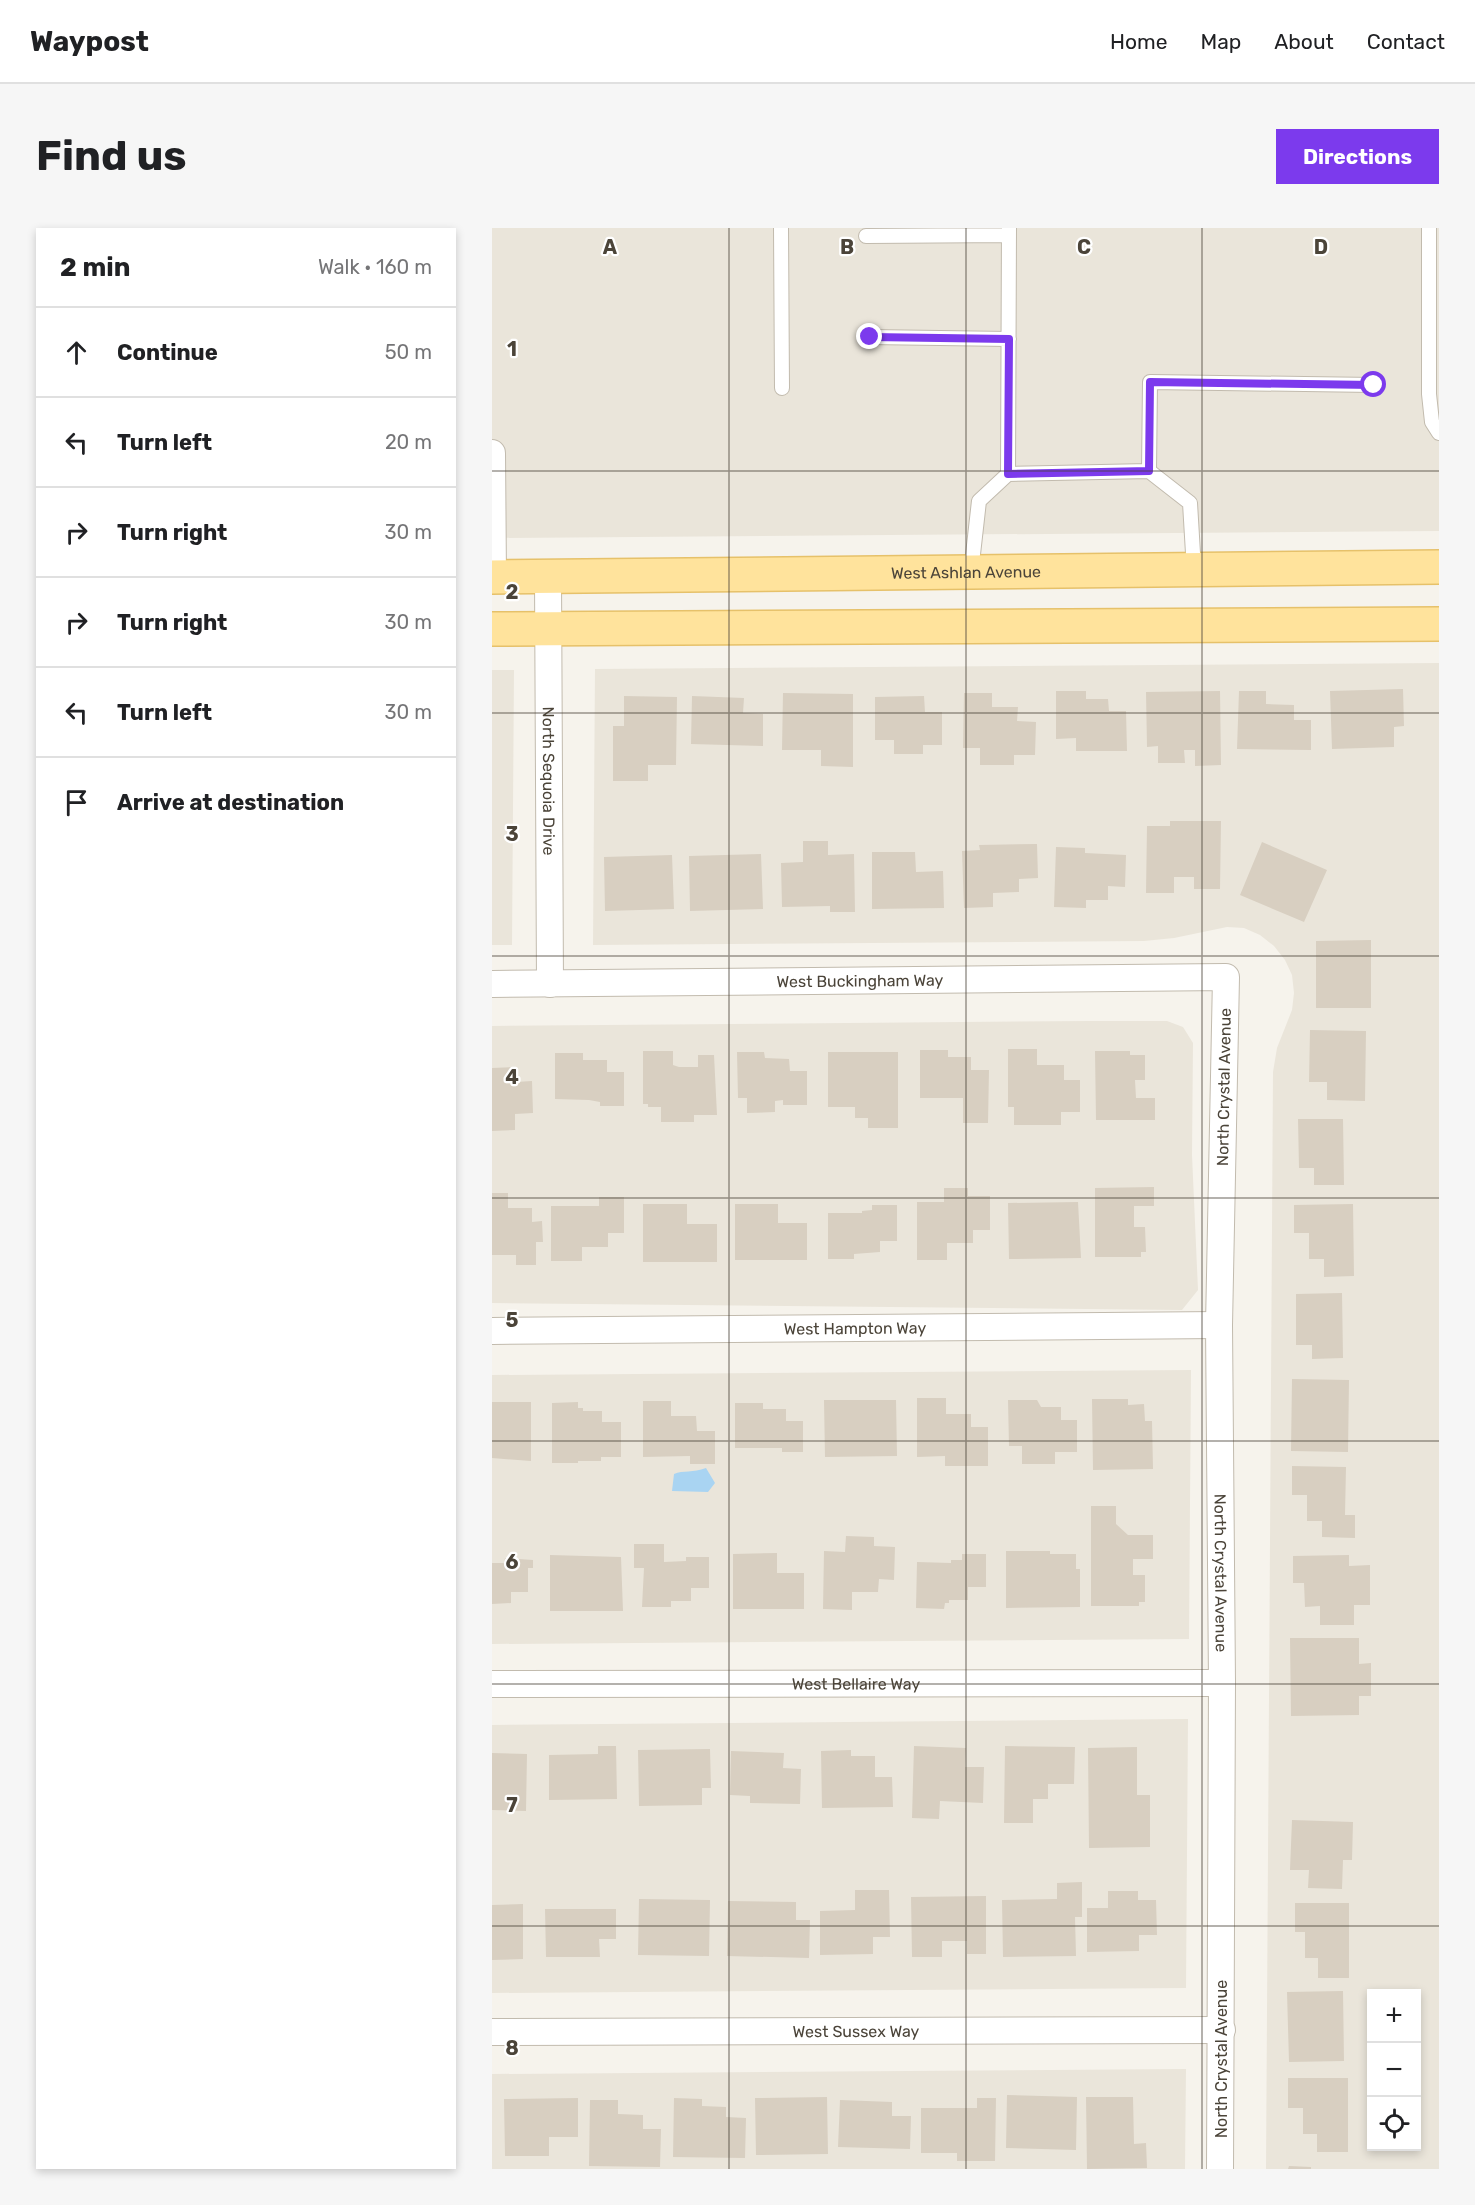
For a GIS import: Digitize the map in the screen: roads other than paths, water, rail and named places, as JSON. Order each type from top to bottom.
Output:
[{"type":"main road","name":"West Ashlan Avenue","points":[[493,577],[1439,567]]},
{"type":"main road","points":[[492,629],[1439,624]]},
{"type":"street","points":[[492,453],[493,577]]},
{"type":"street","name":"North Sequoia Drive","points":[[548,577],[550,984]]},
{"type":"street","name":"West Buckingham Way","points":[[492,984],[1226,977]]},
{"type":"street","name":"North Crystal Avenue","points":[[1220,2169],[1222,1683],[1219,1325],[1226,977]]},
{"type":"street","name":"West Hampton Way","points":[[492,1331],[1219,1325]]},
{"type":"street","name":"West Bellaire Way","points":[[492,1684],[1222,1683]]},
{"type":"street","name":"West Sussex Way","points":[[492,2032],[1222,2030]]},
{"type":"lane","points":[[781,228],[782,388]]},
{"type":"lane","points":[[1429,228],[1429,394],[1432,422],[1439,433]]},
{"type":"lane","points":[[866,236],[1009,232],[1008,474]]},
{"type":"lane","points":[[870,337],[1009,339]]},
{"type":"lane","points":[[1149,471],[1150,382],[1374,385]]},
{"type":"lane","points":[[971,572],[979,501],[1008,474],[1149,471],[1190,503],[1194,570]]},
{"type":"water","points":[[706,1468],[715,1483],[708,1492],[672,1491],[674,1474]]}]
